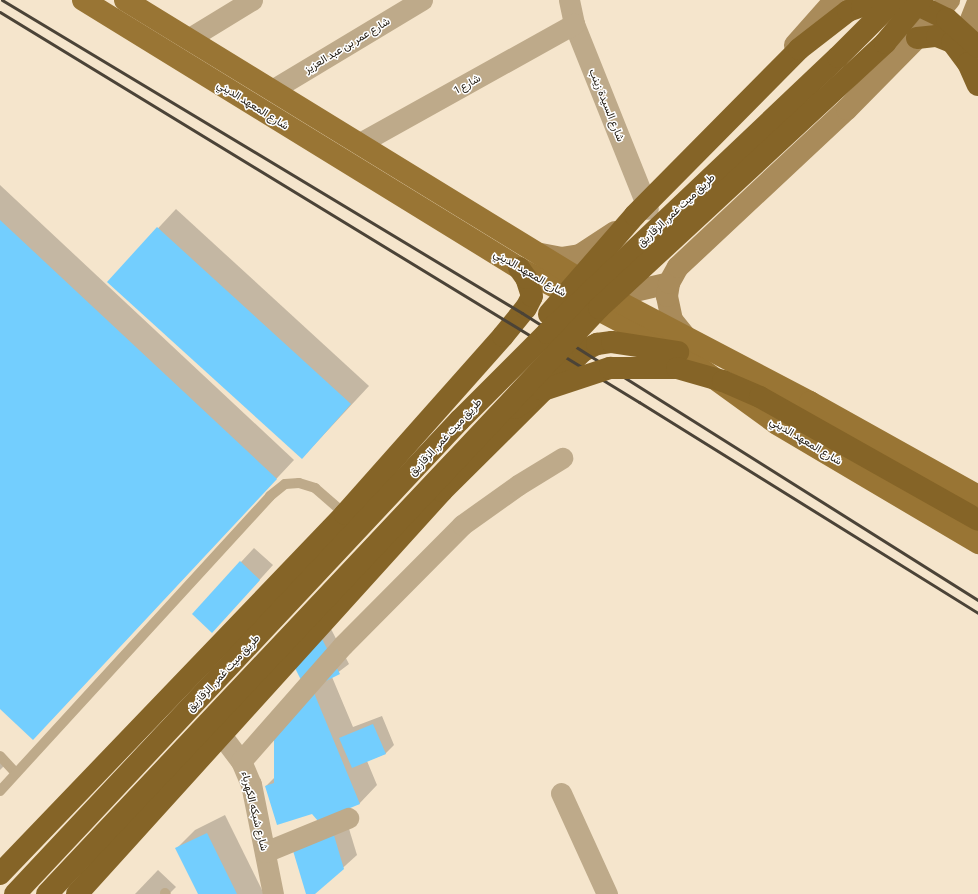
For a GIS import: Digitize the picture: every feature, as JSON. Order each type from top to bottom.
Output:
[{"type":"highway","name":"طريق ميت غمر, الزقازيق","points":[[15,894],[504,375],[895,0]]},
{"type":"highway","name":"طريق ميت غمر, الزقازيق","points":[[47,894],[599,308],[885,43],[921,0]]},
{"type":"highway","points":[[504,375],[537,328],[598,255],[799,49],[830,23],[862,6],[891,2],[906,3],[930,10],[947,19],[968,48],[978,85]]},
{"type":"highway","points":[[917,38],[937,36],[968,48]]},
{"type":"highway","name":"طريق ميت غمر, الزقازيق","points":[[0,874],[345,514],[451,398],[526,308],[532,296],[526,278],[519,268]]},
{"type":"highway","points":[[77,894],[222,736],[442,491],[583,351],[597,344],[612,342],[681,343]]},
{"type":"highway","points":[[468,447],[513,409],[543,390],[610,368],[677,368],[724,380],[760,397],[978,520]]},
{"type":"main road","name":"شارع المعهد الديني","points":[[83,0],[519,268],[681,343],[978,496]]},
{"type":"main road","name":"شارع المعهد الديني","points":[[125,0],[611,298],[681,343],[777,424],[978,543]]},
{"type":"street","points":[[188,39],[252,0]]},
{"type":"street","name":"شارع عمر بن عبد العزيز","points":[[272,90],[422,0]]},
{"type":"street","name":"شارع السيدة زينب","points":[[569,0],[574,24],[648,209]]},
{"type":"street","points":[[541,254],[561,258],[588,251],[648,209],[835,0]]},
{"type":"street","points":[[681,343],[668,308],[669,283],[678,267],[847,109],[917,38],[949,0]]},
{"type":"street","points":[[968,48],[978,2]]},
{"type":"street","name":"شارع 1","points":[[360,143],[574,24]]},
{"type":"street","points":[[588,251],[598,270],[615,285],[636,290],[669,283]]},
{"type":"street","points":[[241,761],[343,645],[462,525],[518,485],[562,458]]},
{"type":"street","name":"شارع شبكه الكهرباء","points":[[222,736],[241,761],[251,784],[273,894]]},
{"type":"street","points":[[561,793],[607,894]]},
{"type":"street","points":[[265,852],[348,818]]},
{"type":"lane","points":[[0,791],[270,496],[285,484],[299,483],[315,488],[345,514]]},
{"type":"lane","points":[[0,756],[16,773]]},
{"type":"building","points":[[0,220],[277,479],[33,740],[0,709]]},
{"type":"building","points":[[157,227],[351,404],[302,459],[107,282]]},
{"type":"building","points":[[240,561],[260,580],[212,633],[192,614]]},
{"type":"building","points":[[321,637],[340,674],[312,688],[360,804],[318,821],[312,814],[277,825],[265,786],[274,783],[274,741],[267,727],[306,690],[293,664]]},
{"type":"building","points":[[373,724],[386,754],[352,768],[339,738]]},
{"type":"building","points":[[333,832],[344,869],[315,894],[306,894],[291,844]]},
{"type":"building","points":[[207,833],[237,894],[198,894],[175,848]]},
{"type":"railway","points":[[2,0],[522,313],[978,600]]},
{"type":"railway","points":[[0,12],[639,402],[978,613]]}]
